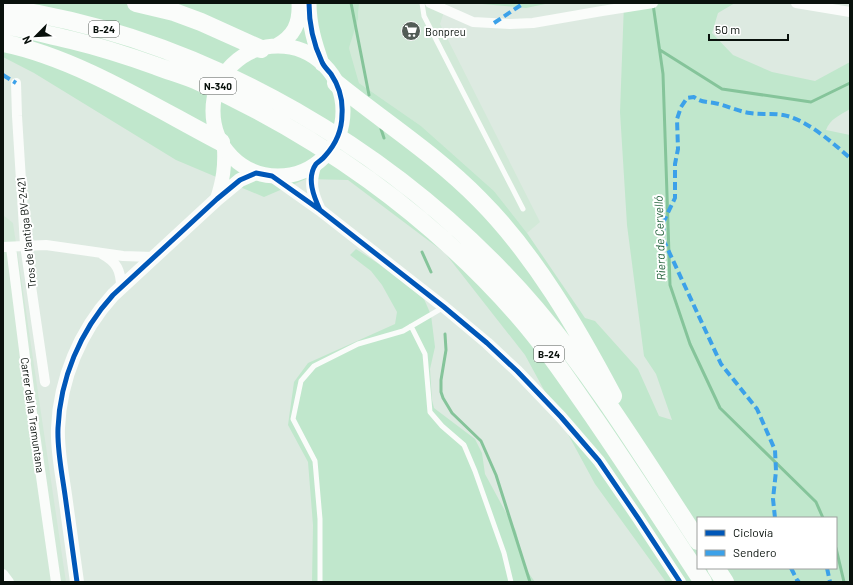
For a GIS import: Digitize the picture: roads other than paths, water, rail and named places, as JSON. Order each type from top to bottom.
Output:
[{"type":"highway","points":[[136,3],[174,12],[269,47]]},
{"type":"highway","name":"B-24","points":[[3,8],[40,13],[114,32],[198,72],[280,102],[356,159],[400,181],[452,223],[499,269],[536,310],[609,405],[697,540]]},
{"type":"highway","name":"B-24","points":[[3,25],[26,29],[198,72]]},
{"type":"highway","points":[[3,43],[65,62],[119,88],[222,145]]},
{"type":"highway","points":[[336,83],[445,167],[501,222],[533,263],[599,369],[654,475]]},
{"type":"highway","name":"B-24","points":[[356,159],[380,188],[448,243],[518,315],[559,366],[703,582]]},
{"type":"highway","points":[[717,569],[725,582]]},
{"type":"main road","name":"N-340","points":[[269,47],[297,49],[313,57],[330,73],[336,83],[342,102],[342,122],[337,137],[330,150],[316,164],[308,169],[290,175],[272,176],[256,172],[229,155],[222,145],[214,124],[213,105],[218,86],[228,69],[235,62],[248,54],[269,47],[284,42],[294,32],[298,19],[299,3]]},
{"type":"main road","name":"N-340","points":[[309,3],[310,24],[313,39],[322,64]]},
{"type":"main road","points":[[217,199],[223,180],[225,166],[222,145]]},
{"type":"main road","points":[[77,582],[59,456],[58,428],[63,389],[69,369],[84,336],[105,304],[121,287],[217,199],[240,180],[256,172]]},
{"type":"street","points":[[430,3],[472,22],[534,24],[653,3]]},
{"type":"street","points":[[796,3],[850,12]]},
{"type":"street","name":"Tros de l'antiga BV-2421","points":[[16,83],[25,245],[45,382]]},
{"type":"street","points":[[316,164],[312,174],[311,184],[320,210]]},
{"type":"street","name":"N-340","points":[[272,176],[320,210],[444,307],[487,343],[517,371],[561,417],[599,461],[680,582]]},
{"type":"street","points":[[7,247],[46,245],[123,256],[153,257]]},
{"type":"street","name":"Carrer del la Tramuntana","points":[[7,247],[56,582]]},
{"type":"street","points":[[97,252],[112,260],[118,268],[121,276],[121,287]]},
{"type":"street","points":[[3,574],[9,582]]},
{"type":"lane","points":[[422,3],[424,16],[523,209]]},
{"type":"lane","points":[[320,582],[320,519],[315,461],[293,419],[301,381],[314,366],[358,344],[403,331],[444,307]]},
{"type":"lane","points":[[411,326],[425,354],[430,412],[442,426],[464,445],[476,471],[504,553],[511,582]]},
{"type":"waterway","points":[[351,3],[369,95]]},
{"type":"waterway","name":"Riera de Cervelló","points":[[653,4],[663,74],[670,285],[690,344],[720,408],[816,502],[823,517]]},
{"type":"waterway","points":[[660,50],[722,89],[811,102],[850,83]]},
{"type":"waterway","points":[[381,129],[384,138]]},
{"type":"waterway","points":[[422,252],[431,272]]},
{"type":"waterway","points":[[445,334],[446,350],[441,380],[441,392],[443,398],[452,413],[481,441],[496,475],[530,582]]},
{"type":"waterway","name":"Riera de Cervelló","points":[[837,552],[844,582]]},
{"type":"place","name":"Bonpreu","points":[[411,31]]}]
